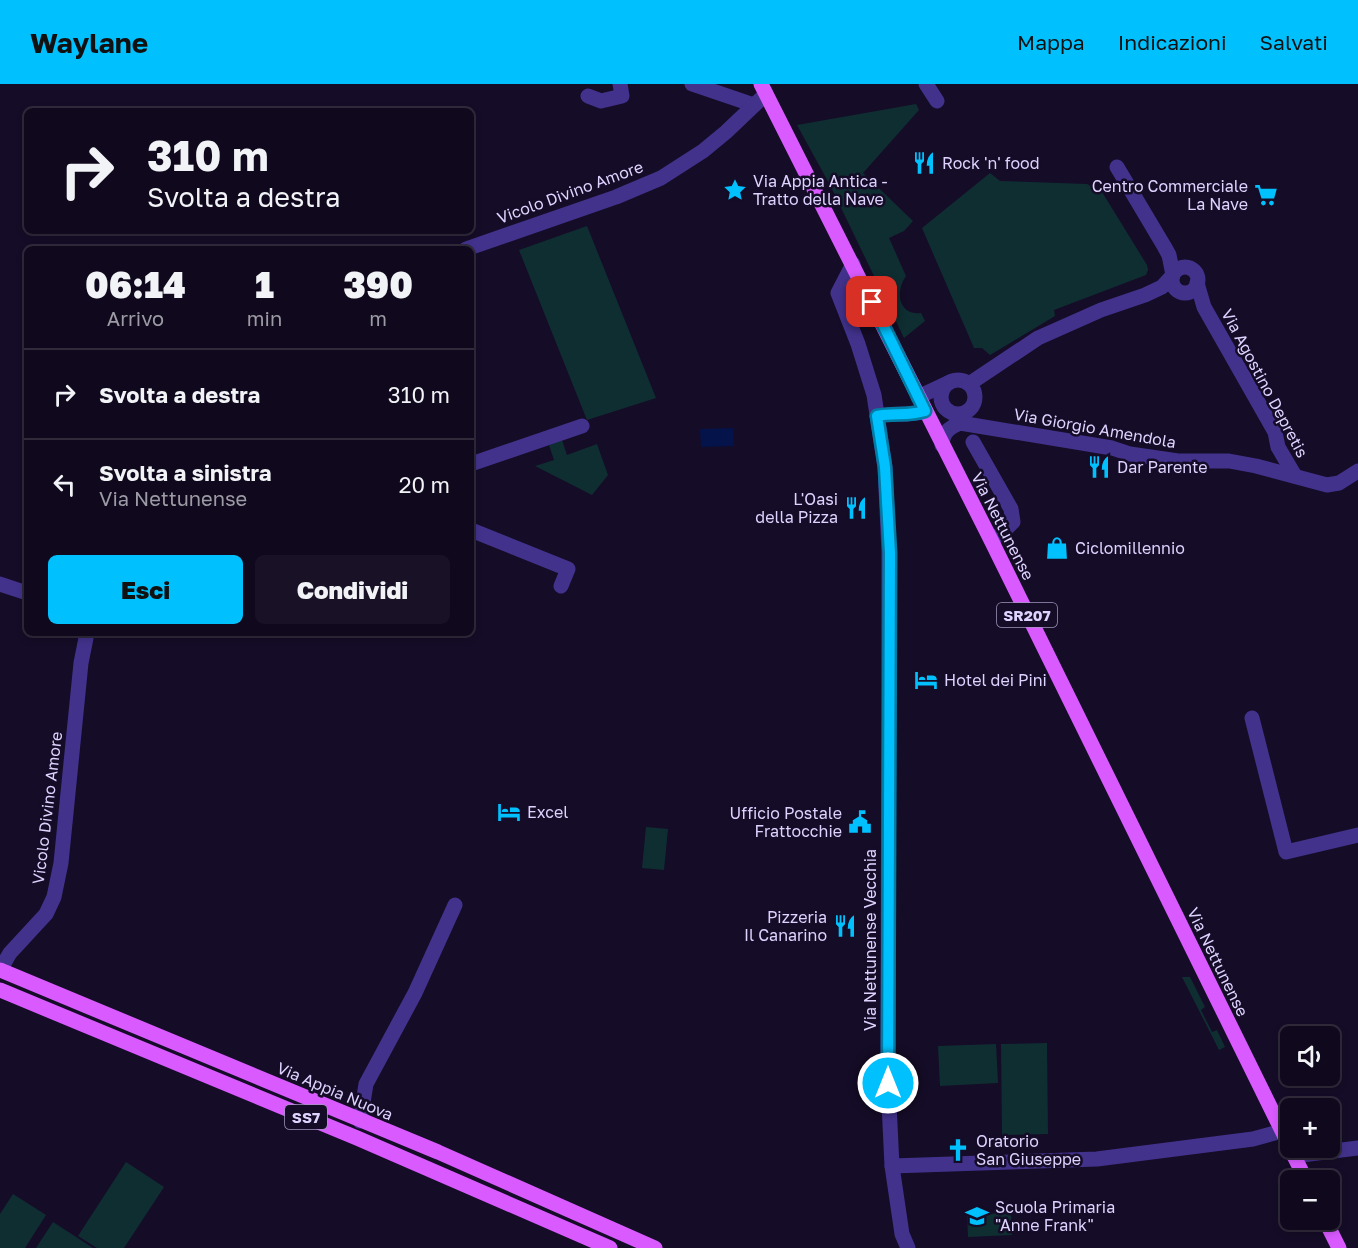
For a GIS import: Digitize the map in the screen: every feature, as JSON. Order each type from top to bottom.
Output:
[{"type":"main road","name":"Via Nettunense","points":[[764,89],[991,540],[1280,1127]]},
{"type":"main road","name":"Via Appia Nuova","points":[[0,970],[536,1195],[656,1248]]},
{"type":"main road","name":"SS7","points":[[0,990],[357,1138],[610,1248]]},
{"type":"main road","points":[[1330,1230],[1339,1248]]},
{"type":"street","points":[[588,96],[601,101],[622,96],[620,84]]},
{"type":"street","points":[[692,84],[754,105]]},
{"type":"street","points":[[926,84],[937,101]]},
{"type":"street","name":"Vicolo Divino Amore","points":[[474,246],[606,201],[655,181],[696,156],[726,132],[754,105],[764,89]]},
{"type":"street","points":[[969,384],[1038,338],[1101,310],[1180,281],[1169,255],[1117,167]]},
{"type":"street","name":"Via Nettunense Vecchia","points":[[853,264],[838,293],[858,344],[874,395],[885,467],[890,553],[888,1083],[892,1166],[902,1234],[908,1248]]},
{"type":"street","name":"Via Agostino Depretis","points":[[1204,306],[1180,281],[1194,271],[1197,274],[1197,283],[1204,306],[1275,432],[1278,447],[1295,476]]},
{"type":"street","points":[[877,416],[897,413],[912,416],[922,404],[950,382],[960,380],[969,384],[975,393],[975,399],[969,409],[959,414],[948,411],[942,401],[942,390],[950,382]]},
{"type":"street","name":"Via Giorgio Amendola","points":[[942,445],[942,436],[949,428],[960,423],[1178,461],[1228,461],[1327,485],[1346,479],[1358,471]]},
{"type":"street","points":[[474,458],[582,426]]},
{"type":"street","points":[[973,442],[1013,516],[1013,522],[991,540]]},
{"type":"street","points":[[474,531],[568,569],[561,586]]},
{"type":"street","points":[[0,584],[24,592]]},
{"type":"street","name":"Vicolo Divino Amore","points":[[0,970],[10,953],[46,914],[54,897],[61,863],[81,663],[86,636]]},
{"type":"street","points":[[1252,718],[1286,852],[1358,835]]},
{"type":"street","points":[[360,1121],[366,1084],[415,993],[455,905]]},
{"type":"street","points":[[892,1166],[1097,1159],[1253,1139],[1280,1132]]},
{"type":"street","points":[[1340,1149],[1358,1148]]},
{"type":"green space","points":[[916,104],[919,110],[863,173],[913,221],[904,231],[889,238],[906,276],[900,289],[903,307],[913,313],[921,313],[925,321],[904,338],[830,185],[797,125]]},
{"type":"green space","points":[[990,173],[1000,181],[1087,184],[1102,192],[1147,265],[1146,275],[1054,310],[1055,316],[990,355],[982,348],[974,348],[922,228]]},
{"type":"green space","points":[[587,226],[656,398],[587,420],[519,250]]},
{"type":"green space","points":[[562,440],[567,455],[597,444],[608,475],[592,495],[535,466],[554,460],[549,445]]},
{"type":"green space","points":[[646,827],[668,829],[664,870],[642,868]]},
{"type":"green space","points":[[1182,977],[1190,977],[1205,1007],[1201,1010],[1212,1032],[1217,1030],[1225,1047],[1219,1050]]},
{"type":"green space","points":[[1047,1043],[1048,1134],[1002,1135],[1001,1044]]},
{"type":"green space","points":[[996,1044],[998,1083],[940,1086],[938,1046]]},
{"type":"green space","points":[[126,1162],[164,1187],[124,1248],[97,1248],[78,1236]]},
{"type":"green space","points":[[13,1194],[46,1215],[25,1248],[0,1248],[0,1214]]},
{"type":"green space","points":[[1011,1213],[1012,1235],[968,1237],[967,1214]]},
{"type":"green space","points":[[53,1222],[93,1248],[36,1248]]},
{"type":"shaded area","points":[[733,428],[734,446],[701,447],[700,429]]},
{"type":"place","name":"Rock 'n' food","points":[[924,163]]},
{"type":"place","name":"Via Appia Antica - Tratto della Nave","points":[[735,190]]},
{"type":"place","name":"Centro Commerciale La Nave","points":[[1266,195]]},
{"type":"place","name":"Dar Parente","points":[[1099,467]]},
{"type":"place","name":"L'Oasi della Pizza","points":[[856,508]]},
{"type":"place","name":"Ciclomillennio","points":[[1057,548]]},
{"type":"place","name":"Hotel dei Pini","points":[[926,680]]},
{"type":"place","name":"Excel","points":[[509,812]]},
{"type":"place","name":"Ufficio Postale Frattocchie","points":[[860,822]]},
{"type":"place","name":"Pizzeria Il Canarino","points":[[845,926]]},
{"type":"place","name":"Oratorio San Giuseppe","points":[[958,1150]]},
{"type":"place","name":"Scuola Primaria \"Anne Frank\"","points":[[977,1216]]},
{"type":"route","points":[[872,302],[925,411],[912,416],[897,413],[877,416],[885,467],[890,553],[888,1083]]}]
